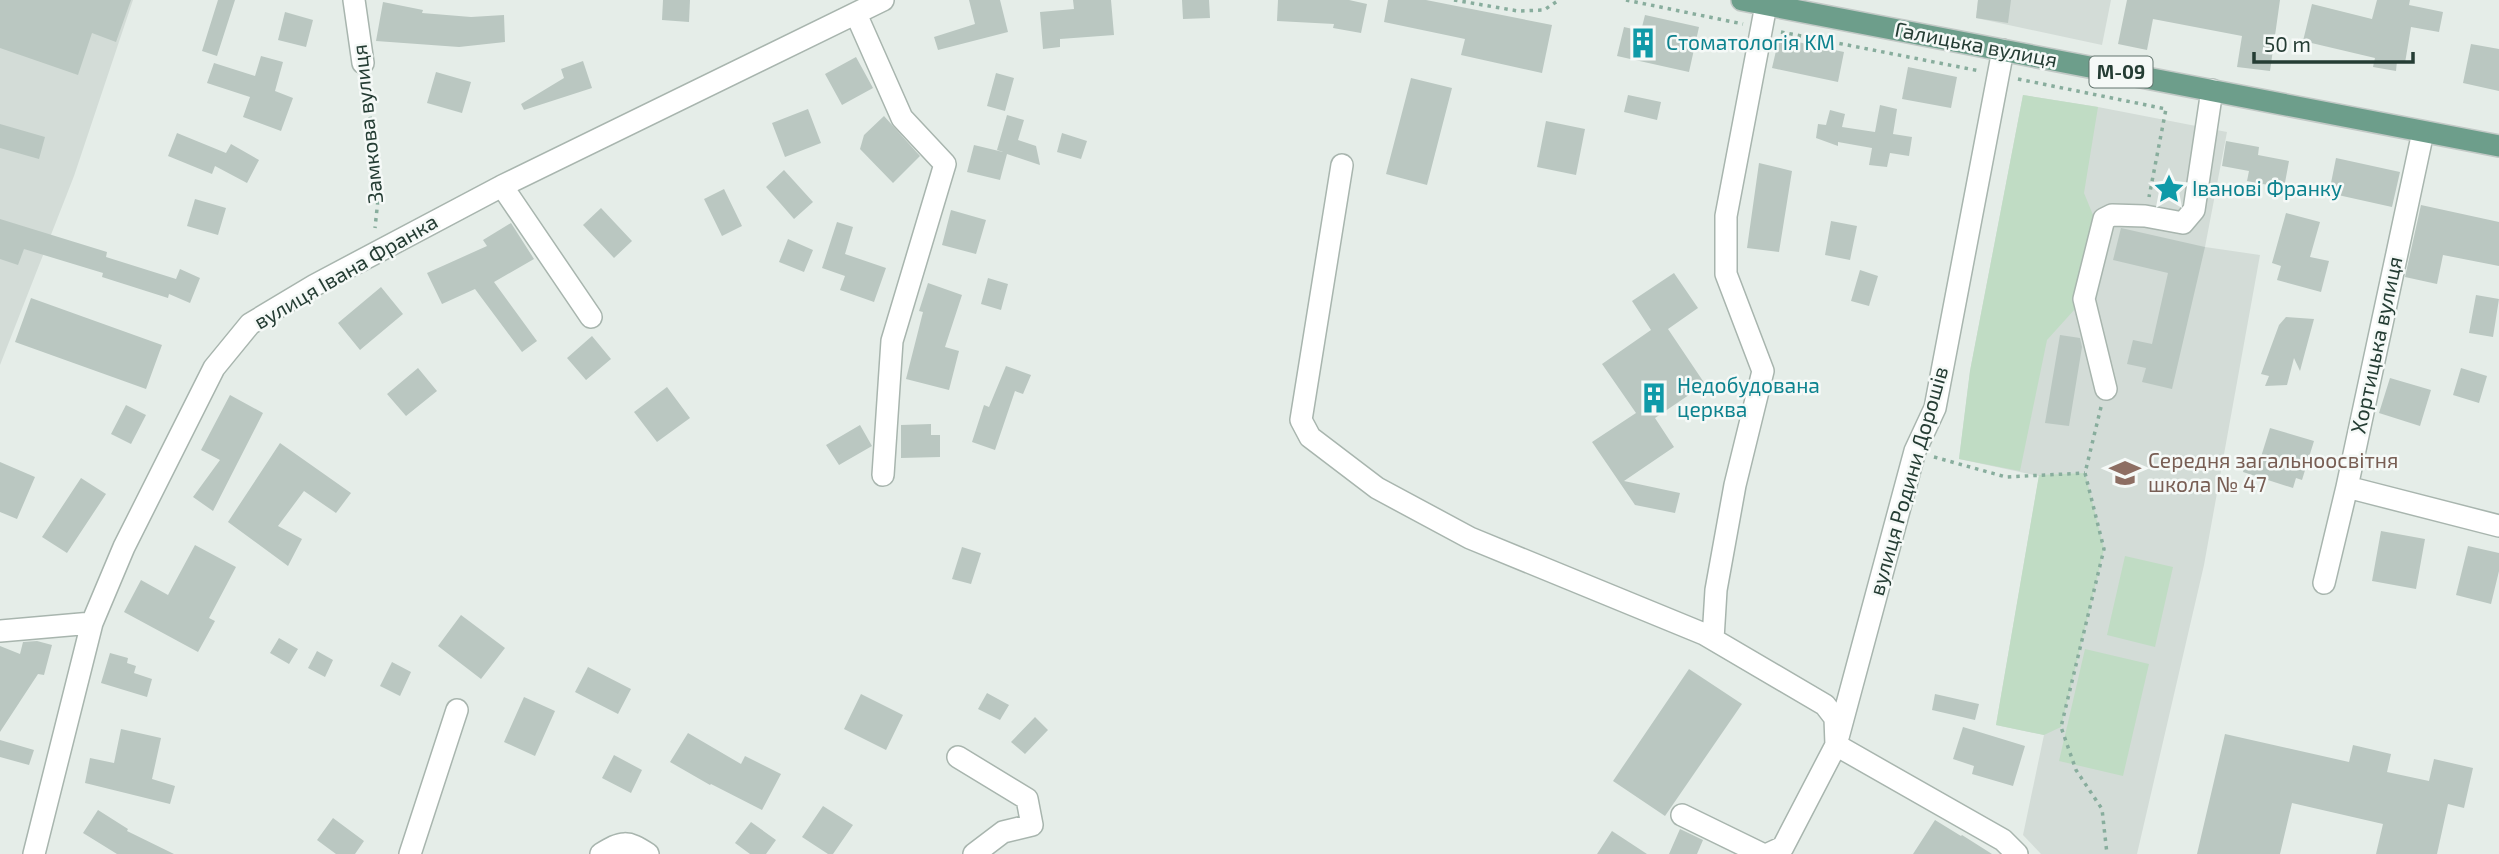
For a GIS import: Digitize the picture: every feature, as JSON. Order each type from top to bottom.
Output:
[{"type":"main road","name":"Галицька вулиця","points":[[1742,0],[2499,146]]},
{"type":"street","name":"Замкова вулиця","points":[[354,0],[363,63]]},
{"type":"street","name":"вулиця Івана Франка","points":[[34,854],[92,623],[124,547],[214,368],[250,324],[314,285],[502,186],[883,0]]},
{"type":"street","points":[[1708,637],[1735,485],[1763,371],[1726,274],[1726,216],[1766,5]]},
{"type":"street","points":[[856,14],[902,118],[945,164],[892,341],[883,475]]},
{"type":"street","name":"вулиця Родини Дорошів","points":[[1768,854],[1783,847],[1836,745],[1915,451],[1935,408],[2003,50]]},
{"type":"street","points":[[2106,389],[2084,299],[2105,219],[2112,215],[2145,216],[2183,223],[2194,210],[2212,90]]},
{"type":"street","name":"Хортицька вулиця","points":[[2324,583],[2423,132]]},
{"type":"street","points":[[1342,165],[1301,420],[1310,437],[1377,488],[1470,538],[1708,637],[1825,705],[1835,718],[1836,745],[2003,840],[2017,854]]},
{"type":"street","points":[[502,186],[591,317]]},
{"type":"street","points":[[2347,487],[2499,526]]},
{"type":"street","points":[[0,631],[92,623]]},
{"type":"street","points":[[410,854],[457,710]]},
{"type":"street","points":[[958,757],[1027,799],[1032,825],[1003,832],[974,854]]},
{"type":"street","points":[[1682,815],[1762,854]]},
{"type":"street","points":[[601,854],[618,843],[634,845],[648,854]]},
{"type":"path","points":[[1454,0],[1518,11],[1544,10],[1559,0]]},
{"type":"path","points":[[1626,0],[2166,109],[2145,216]]},
{"type":"path","name":"Замкова вулиця","points":[[363,63],[379,190],[373,239]]},
{"type":"path","points":[[2106,389],[2085,473],[2104,549],[2061,727],[2076,770],[2102,808],[2107,854]]},
{"type":"path","points":[[1915,451],[2006,477],[2085,473]]},
{"type":"shaded area","points":[[0,0],[133,0],[74,176],[0,365]]},
{"type":"shaded area","points":[[1978,0],[2111,0],[2102,45],[1976,18]]},
{"type":"shaded area","name":"Середня загальноосвітня школа № 47","points":[[2023,95],[2227,132],[2205,247],[2260,255],[2204,565],[2137,854],[2041,854],[2023,835],[2044,735],[1996,725],[2039,476],[1959,459],[1970,371]]},
{"type":"green space","points":[[2023,95],[2098,107],[2084,193],[2100,232],[2084,299],[2047,340],[2020,471],[1959,459],[1970,371]]},
{"type":"green space","points":[[2085,473],[2104,549],[2061,727],[2044,735],[1996,725],[2039,475]]},
{"type":"green space","points":[[2125,556],[2173,567],[2155,647],[2107,635]]},
{"type":"green space","points":[[2085,649],[2149,664],[2123,776],[2059,761]]},
{"type":"building","points":[[0,0],[131,0],[116,42],[92,33],[78,75],[0,48]]},
{"type":"building","points":[[218,0],[235,0],[217,56],[202,51]]},
{"type":"building","points":[[663,0],[690,0],[689,22],[662,20]]},
{"type":"building","points":[[969,0],[1000,0],[1008,32],[938,50],[934,37],[975,24]]},
{"type":"building","points":[[1073,0],[1111,0],[1114,35],[1060,39],[1060,47],[1043,49],[1040,12],[1074,9]]},
{"type":"building","points":[[1182,0],[1209,0],[1210,18],[1183,19]]},
{"type":"building","points":[[1278,0],[1349,0],[1367,4],[1361,33],[1333,28],[1334,24],[1277,21]]},
{"type":"building","points":[[1388,0],[1426,0],[1552,25],[1542,73],[1461,55],[1465,39],[1384,22]]},
{"type":"building","points":[[1978,0],[2011,0],[2008,23],[1976,18]]},
{"type":"building","points":[[2127,0],[2280,0],[2270,71],[2237,67],[2242,36],[2153,19],[2147,50],[2118,44]]},
{"type":"building","points":[[2377,0],[2410,0],[2409,5],[2443,12],[2439,32],[2411,27],[2405,63],[2397,61],[2396,71],[2373,67],[2375,58],[2303,41],[2312,4],[2372,19]]},
{"type":"building","points":[[383,2],[423,10],[422,13],[471,17],[504,15],[505,42],[459,47],[376,41]]},
{"type":"building","points":[[285,12],[313,20],[306,47],[278,40]]},
{"type":"building","points":[[1645,15],[1699,27],[1689,72],[1617,56],[1624,27],[1641,31]]},
{"type":"building","points":[[1779,38],[1844,52],[1838,82],[1772,68]]},
{"type":"building","points":[[2471,44],[2499,49],[2499,91],[2463,83]]},
{"type":"building","points":[[261,56],[283,62],[275,91],[293,98],[281,131],[243,117],[250,97],[207,83],[214,63],[255,76]]},
{"type":"building","points":[[856,57],[873,88],[842,105],[825,74]]},
{"type":"building","points":[[583,61],[592,88],[524,110],[521,104],[564,78],[561,69]]},
{"type":"building","points":[[1908,67],[1957,77],[1951,108],[1902,99]]},
{"type":"building","points":[[436,72],[471,82],[462,113],[427,103]]},
{"type":"building","points":[[996,73],[1014,78],[1005,111],[987,106]]},
{"type":"building","points":[[1411,78],[1452,88],[1427,185],[1386,174]]},
{"type":"building","points":[[1628,95],[1661,102],[1657,120],[1624,112]]},
{"type":"building","points":[[1880,105],[1897,109],[1893,134],[1912,137],[1909,156],[1890,153],[1887,167],[1869,165],[1872,148],[1838,142],[1838,146],[1816,138],[1818,124],[1826,125],[1830,110],[1845,114],[1842,127],[1875,132]]},
{"type":"building","points":[[808,109],[821,143],[785,157],[772,123]]},
{"type":"building","points":[[1007,115],[1024,120],[1018,140],[1036,146],[1040,165],[1007,154],[1000,180],[967,172],[974,145],[1003,152],[997,150]]},
{"type":"building","points":[[884,116],[920,156],[893,183],[860,149],[864,135]]},
{"type":"building","points":[[1546,121],[1585,129],[1576,175],[1537,167]]},
{"type":"building","points":[[0,124],[45,137],[39,159],[0,148]]},
{"type":"building","points":[[177,133],[226,153],[231,144],[259,160],[247,183],[215,166],[212,174],[168,156]]},
{"type":"building","points":[[1062,133],[1087,141],[1081,159],[1057,152]]},
{"type":"building","points":[[2226,141],[2259,147],[2258,155],[2289,161],[2284,188],[2247,181],[2249,171],[2222,166]]},
{"type":"building","points":[[2336,158],[2400,172],[2392,207],[2329,193]]},
{"type":"building","points":[[1759,163],[1792,171],[1779,252],[1747,248]]},
{"type":"building","points":[[784,170],[813,202],[794,219],[766,187]]},
{"type":"building","points":[[724,189],[742,226],[722,236],[704,199]]},
{"type":"building","points":[[195,199],[226,208],[218,235],[187,226]]},
{"type":"building","points":[[2421,205],[2499,222],[2499,266],[2443,255],[2437,284],[2405,277]]},
{"type":"building","points":[[601,208],[632,241],[614,258],[583,225]]},
{"type":"building","points":[[951,210],[986,220],[976,254],[942,245]]},
{"type":"building","points":[[2286,213],[2320,222],[2310,257],[2329,261],[2321,292],[2277,280],[2281,266],[2272,263]]},
{"type":"building","points":[[0,219],[107,252],[106,257],[176,279],[180,269],[200,278],[190,303],[169,294],[168,298],[102,277],[103,273],[24,249],[18,265],[0,259]]},
{"type":"building","points":[[1831,221],[1857,226],[1850,260],[1825,255]]},
{"type":"building","points":[[837,222],[853,227],[845,254],[886,268],[874,302],[840,290],[845,276],[822,268]]},
{"type":"building","points":[[511,223],[534,259],[494,282],[537,341],[522,352],[475,289],[442,304],[427,273],[487,246],[483,240]]},
{"type":"building","points":[[2121,228],[2205,247],[2172,389],[2142,382],[2146,368],[2127,364],[2133,340],[2152,344],[2168,273],[2113,260]]},
{"type":"building","points":[[788,239],[813,250],[804,272],[779,262]]},
{"type":"building","points":[[1860,270],[1878,276],[1869,306],[1851,301]]},
{"type":"building","name":"Недобудована церква","points":[[1674,273],[1698,308],[1668,329],[1705,384],[1655,418],[1674,447],[1624,481],[1680,493],[1675,513],[1635,505],[1592,442],[1636,413],[1602,364],[1651,330],[1632,301]]},
{"type":"building","points":[[988,278],[1008,284],[1001,310],[981,304]]},
{"type":"building","points":[[928,283],[962,295],[945,347],[959,351],[949,390],[906,379],[923,312],[919,311]]},
{"type":"building","points":[[381,287],[403,314],[360,350],[338,323]]},
{"type":"building","points":[[2476,295],[2499,299],[2493,337],[2469,333]]},
{"type":"building","points":[[31,298],[162,345],[146,389],[15,342]]},
{"type":"building","points":[[2286,317],[2314,319],[2300,371],[2294,358],[2287,385],[2265,386],[2269,376],[2261,374],[2279,325]]},
{"type":"building","points":[[2060,335],[2080,338],[2082,347],[2069,426],[2045,423]]},
{"type":"building","points":[[592,336],[611,359],[586,380],[567,358]]},
{"type":"building","points":[[1006,366],[1031,375],[1023,394],[1015,391],[995,450],[972,442],[984,405],[989,407]]},
{"type":"building","points":[[418,368],[437,391],[406,416],[387,394]]},
{"type":"building","points":[[2461,368],[2487,376],[2479,403],[2453,395]]},
{"type":"building","points":[[2390,378],[2431,390],[2420,426],[2379,413]]},
{"type":"building","points":[[667,387],[690,418],[657,442],[634,412]]},
{"type":"building","points":[[230,395],[263,413],[213,511],[193,497],[220,460],[201,450]]},
{"type":"building","points":[[126,405],[146,415],[131,444],[111,434]]},
{"type":"building","points":[[931,424],[931,435],[940,435],[940,457],[901,458],[901,425]]},
{"type":"building","points":[[860,425],[872,446],[839,465],[826,445]]},
{"type":"building","points":[[2270,428],[2314,441],[2302,480],[2296,478],[2293,488],[2243,472],[2247,456],[2260,460]]},
{"type":"building","points":[[280,443],[351,493],[336,513],[304,491],[278,526],[302,539],[288,566],[228,522]]},
{"type":"building","points":[[0,462],[35,477],[17,519],[0,512]]},
{"type":"building","points":[[81,478],[106,494],[67,553],[42,537]]},
{"type":"building","points":[[2381,531],[2425,539],[2416,589],[2372,581]]},
{"type":"building","points":[[195,545],[236,567],[209,618],[215,621],[198,652],[124,612],[141,580],[168,595]]},
{"type":"building","points":[[2468,546],[2499,553],[2499,571],[2491,604],[2456,595]]},
{"type":"building","points":[[962,547],[981,553],[971,584],[952,579]]},
{"type":"building","points":[[461,615],[505,648],[481,679],[438,646]]},
{"type":"building","points":[[279,638],[298,649],[289,664],[270,653]]},
{"type":"building","points":[[37,641],[52,645],[44,675],[38,674],[0,732],[0,646],[20,654],[23,642]]},
{"type":"building","points":[[317,651],[333,660],[325,677],[308,668]]},
{"type":"building","points":[[110,653],[128,658],[127,663],[136,666],[134,673],[152,679],[147,697],[101,683]]},
{"type":"building","points":[[392,662],[411,672],[400,696],[380,686]]},
{"type":"building","points":[[588,667],[631,689],[618,714],[575,692]]},
{"type":"building","points":[[1689,669],[1742,704],[1665,816],[1613,781]]},
{"type":"building","points":[[987,693],[1009,705],[1000,720],[978,709]]},
{"type":"building","points":[[861,694],[903,715],[886,750],[844,729]]},
{"type":"building","points":[[1935,694],[1979,704],[1975,720],[1932,710]]},
{"type":"building","points":[[524,697],[555,711],[535,756],[504,742]]},
{"type":"building","points":[[1035,717],[1048,730],[1025,754],[1011,742]]},
{"type":"building","points":[[1963,727],[2025,746],[2013,786],[1972,774],[1974,766],[1953,759]]},
{"type":"building","points":[[121,729],[161,738],[152,779],[175,786],[170,804],[85,783],[90,758],[114,763]]},
{"type":"building","points":[[688,733],[741,764],[745,756],[781,774],[762,810],[670,762]]},
{"type":"building","points":[[2225,734],[2349,762],[2353,745],[2391,754],[2387,772],[2429,781],[2434,759],[2473,768],[2464,808],[2448,804],[2437,854],[2376,854],[2383,824],[2292,803],[2280,854],[2197,854]]},
{"type":"building","points":[[0,740],[34,750],[29,765],[0,757]]},
{"type":"building","points":[[614,755],[642,770],[631,793],[602,778]]},
{"type":"building","points":[[823,806],[853,825],[833,854],[828,854],[802,837]]},
{"type":"building","points":[[98,810],[128,829],[127,831],[174,854],[117,854],[83,833]]},
{"type":"building","points":[[333,818],[364,841],[355,854],[336,854],[317,840]]},
{"type":"building","points":[[1935,820],[1962,835],[1992,854],[1913,854]]},
{"type":"building","points":[[751,822],[776,840],[766,854],[750,854],[735,843]]},
{"type":"building","points":[[1680,829],[1703,840],[1697,854],[1669,854]]},
{"type":"building","points":[[1612,831],[1647,854],[1597,854]]},
{"type":"place","name":"Стоматологія KM","points":[[1643,43]]},
{"type":"place","name":"Іванові Франку","points":[[2169,189]]},
{"type":"place","name":"Недобудована церква","points":[[1654,398]]},
{"type":"place","name":"Середня загальноосвітня школа № 47","points":[[2125,473]]}]
